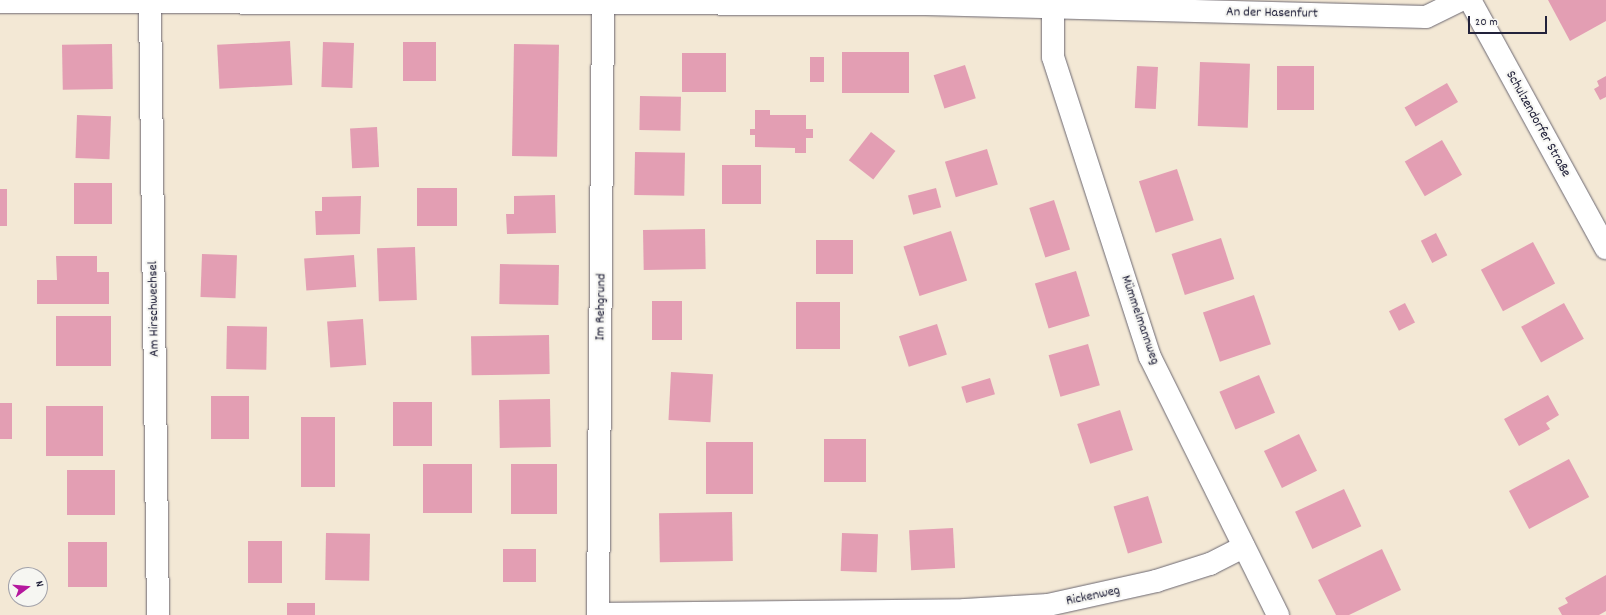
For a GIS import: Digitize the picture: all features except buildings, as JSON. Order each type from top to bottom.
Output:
[{"type":"street","name":"An der Hasenfurt","points":[[0,2],[603,2],[1052,8],[1426,17],[1461,0]]},
{"type":"street","name":"Schulzendorfer Straße","points":[[1470,0],[1606,248]]},
{"type":"street","name":"Im Rehgrund","points":[[598,615],[603,2]]},
{"type":"street","name":"Am Hirschwechsel","points":[[150,3],[158,615]]},
{"type":"street","name":"Mümmelmannweg","points":[[1052,8],[1053,57],[1150,357],[1278,615]]},
{"type":"street","name":"Rickenweg","points":[[598,615],[964,610],[1048,605],[1156,581],[1210,564],[1244,547]]}]
